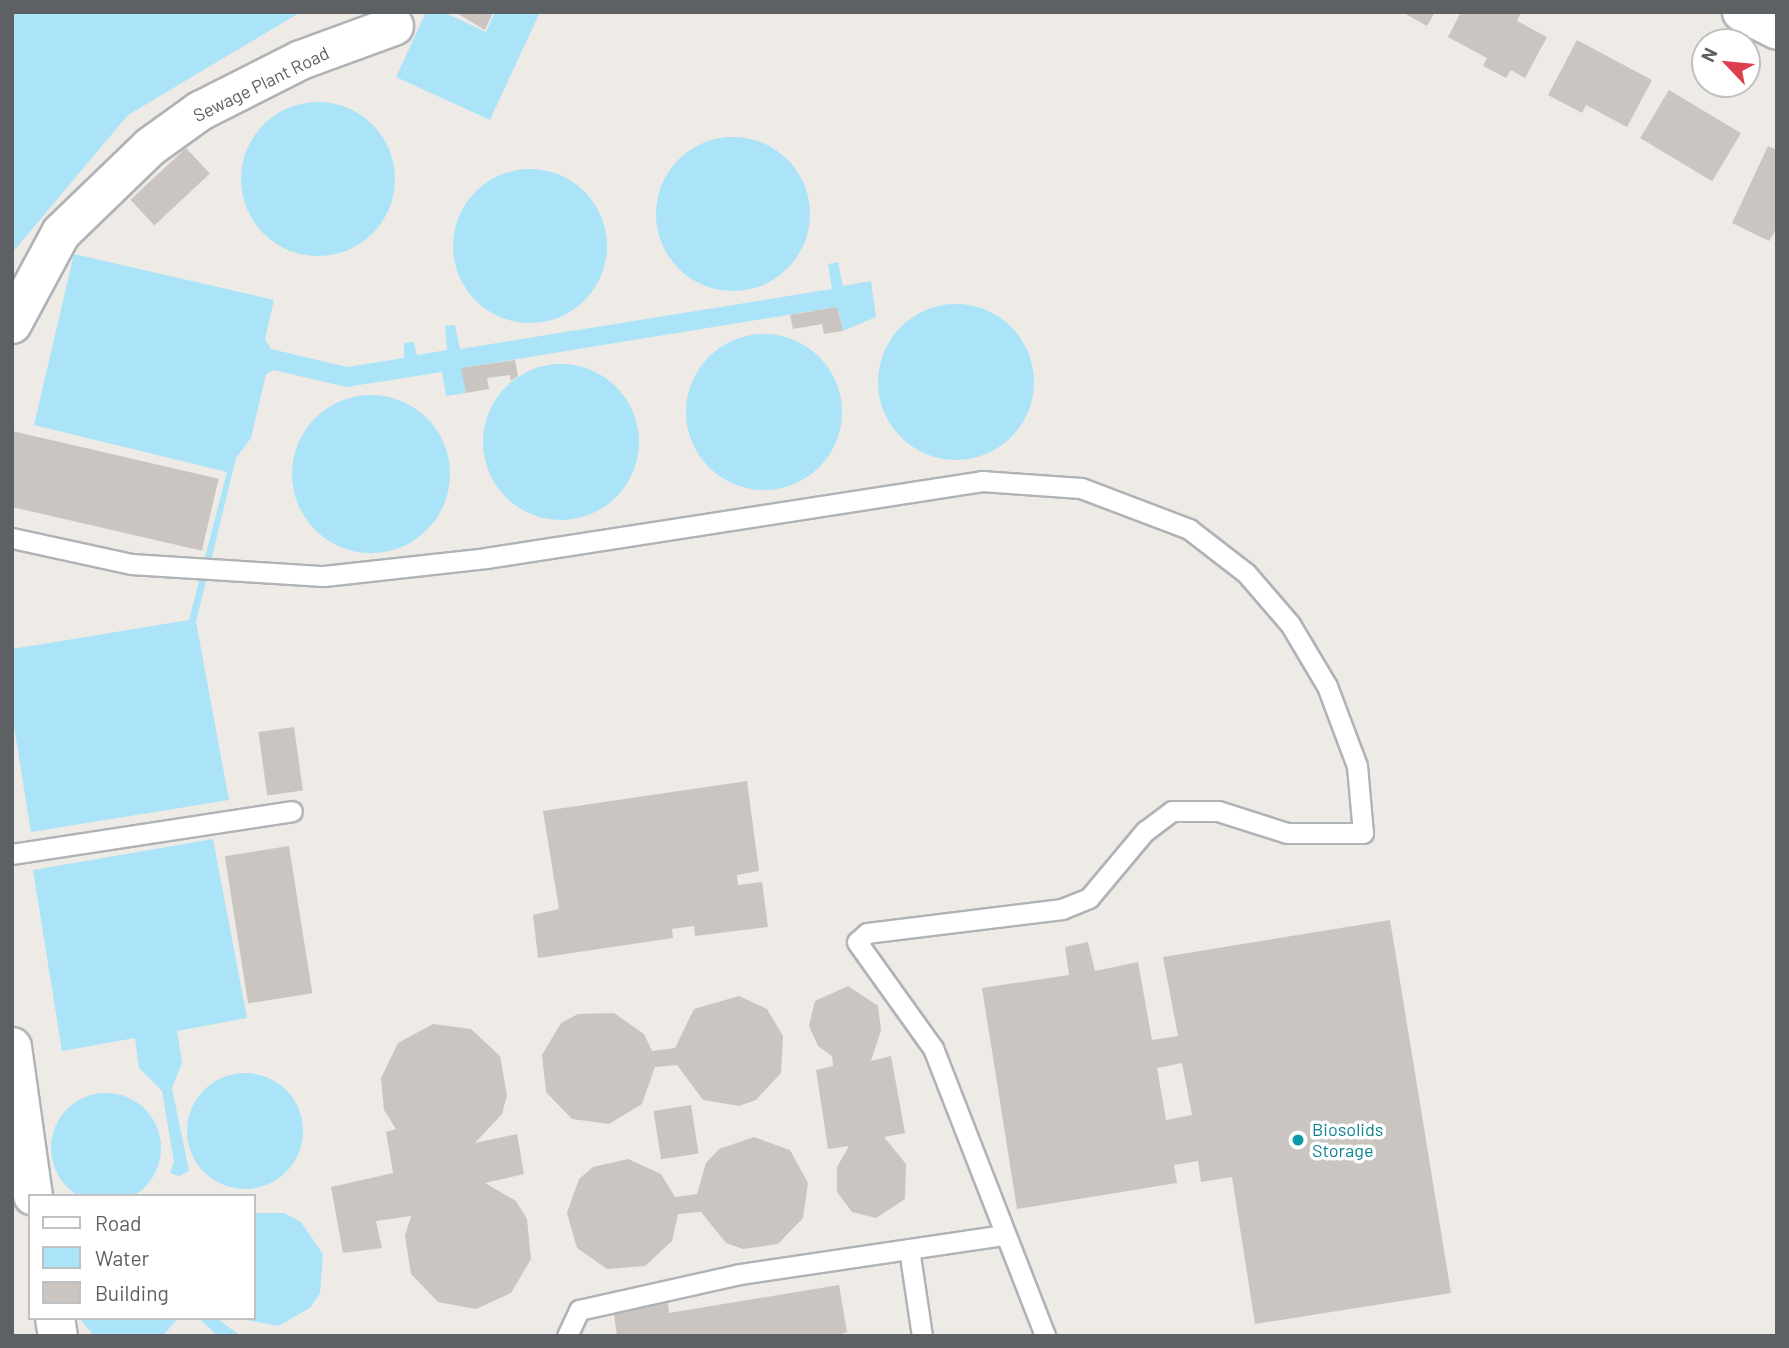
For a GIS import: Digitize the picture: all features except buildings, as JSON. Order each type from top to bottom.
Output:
[{"type":"street","points":[[1742,12],[1777,30]]},
{"type":"street","name":"Sewage Plant Road","points":[[12,324],[61,233],[150,147],[200,111],[300,60],[394,26]]},
{"type":"street","points":[[12,1047],[33,1194]]},
{"type":"lane","points":[[12,538],[131,564],[351,573],[982,481],[1081,488],[1145,508],[1189,529],[1246,573],[1290,624],[1327,686],[1357,766],[1363,833],[1287,833],[1218,811],[1172,811],[1145,831],[1089,898],[1062,909],[867,933],[857,942],[933,1048],[1045,1336]]},
{"type":"lane","points":[[12,854],[292,810]]},
{"type":"lane","points":[[567,1336],[579,1310],[740,1274],[1005,1235]]},
{"type":"lane","points":[[909,1249],[922,1336]]},
{"type":"water","points":[[12,12],[301,12],[128,115],[12,253]]},
{"type":"water","points":[[426,12],[443,12],[486,32],[495,12],[540,12],[490,120],[396,77]]},
{"type":"water","points":[[318,102],[348,108],[373,124],[389,149],[395,179],[389,209],[373,234],[348,250],[318,256],[288,250],[263,234],[247,209],[241,179],[247,149],[263,124],[288,108]]},
{"type":"water","points":[[733,137],[763,143],[788,159],[804,184],[810,214],[804,244],[788,269],[763,285],[733,291],[703,285],[678,269],[662,244],[656,214],[662,184],[678,159],[703,143]]},
{"type":"water","points":[[530,169],[559,175],[584,192],[601,217],[607,246],[601,275],[584,300],[559,317],[530,323],[501,317],[476,300],[459,275],[453,246],[459,217],[476,192],[501,175]]},
{"type":"water","points":[[74,254],[274,300],[265,339],[271,349],[347,367],[404,358],[404,343],[414,342],[417,355],[447,350],[445,326],[455,325],[460,349],[832,289],[828,264],[838,262],[843,286],[871,281],[876,317],[843,331],[837,307],[462,368],[466,393],[446,396],[442,372],[346,387],[274,370],[266,374],[251,438],[236,458],[196,622],[229,800],[31,832],[12,714],[12,649],[189,620],[227,472],[34,425]]},
{"type":"water","points":[[956,304],[986,310],[1011,327],[1028,352],[1034,382],[1028,412],[1011,437],[986,454],[956,460],[926,454],[901,437],[884,412],[878,382],[884,352],[901,327],[926,310]]},
{"type":"water","points":[[764,334],[794,340],[819,357],[836,382],[842,412],[836,442],[819,467],[794,484],[764,490],[734,484],[709,467],[692,442],[686,412],[692,382],[709,357],[734,340]]},
{"type":"water","points":[[561,364],[591,370],[616,387],[633,412],[639,442],[633,472],[616,497],[591,514],[561,520],[531,514],[506,497],[489,472],[483,442],[489,412],[506,387],[531,370]]},
{"type":"water","points":[[371,395],[401,401],[427,418],[444,444],[450,474],[444,504],[427,530],[401,547],[371,553],[341,547],[315,530],[298,504],[292,474],[298,444],[315,418],[341,401]]},
{"type":"water","points":[[213,839],[247,1018],[177,1031],[182,1063],[172,1088],[189,1171],[179,1176],[170,1173],[174,1162],[162,1091],[139,1068],[135,1038],[62,1051],[33,870]]},
{"type":"water","points":[[245,1073],[267,1077],[286,1090],[299,1109],[303,1131],[299,1153],[286,1172],[267,1185],[245,1189],[223,1185],[204,1172],[191,1153],[187,1131],[191,1109],[204,1090],[223,1077]]},
{"type":"water","points":[[95,1094],[117,1094],[137,1102],[152,1117],[160,1137],[157,1169],[152,1179],[137,1194],[75,1194],[60,1179],[52,1159],[52,1137],[60,1117],[75,1102]]},
{"type":"water","points":[[256,1213],[284,1213],[301,1222],[323,1254],[320,1293],[310,1308],[278,1326],[247,1320],[256,1320]]},
{"type":"water","points":[[81,1320],[176,1320],[163,1336],[94,1336]]},
{"type":"water","points":[[201,1320],[219,1320],[241,1336],[217,1336]]},
{"type":"place","name":"Biosolids Storage","points":[[1298,1140]]}]
